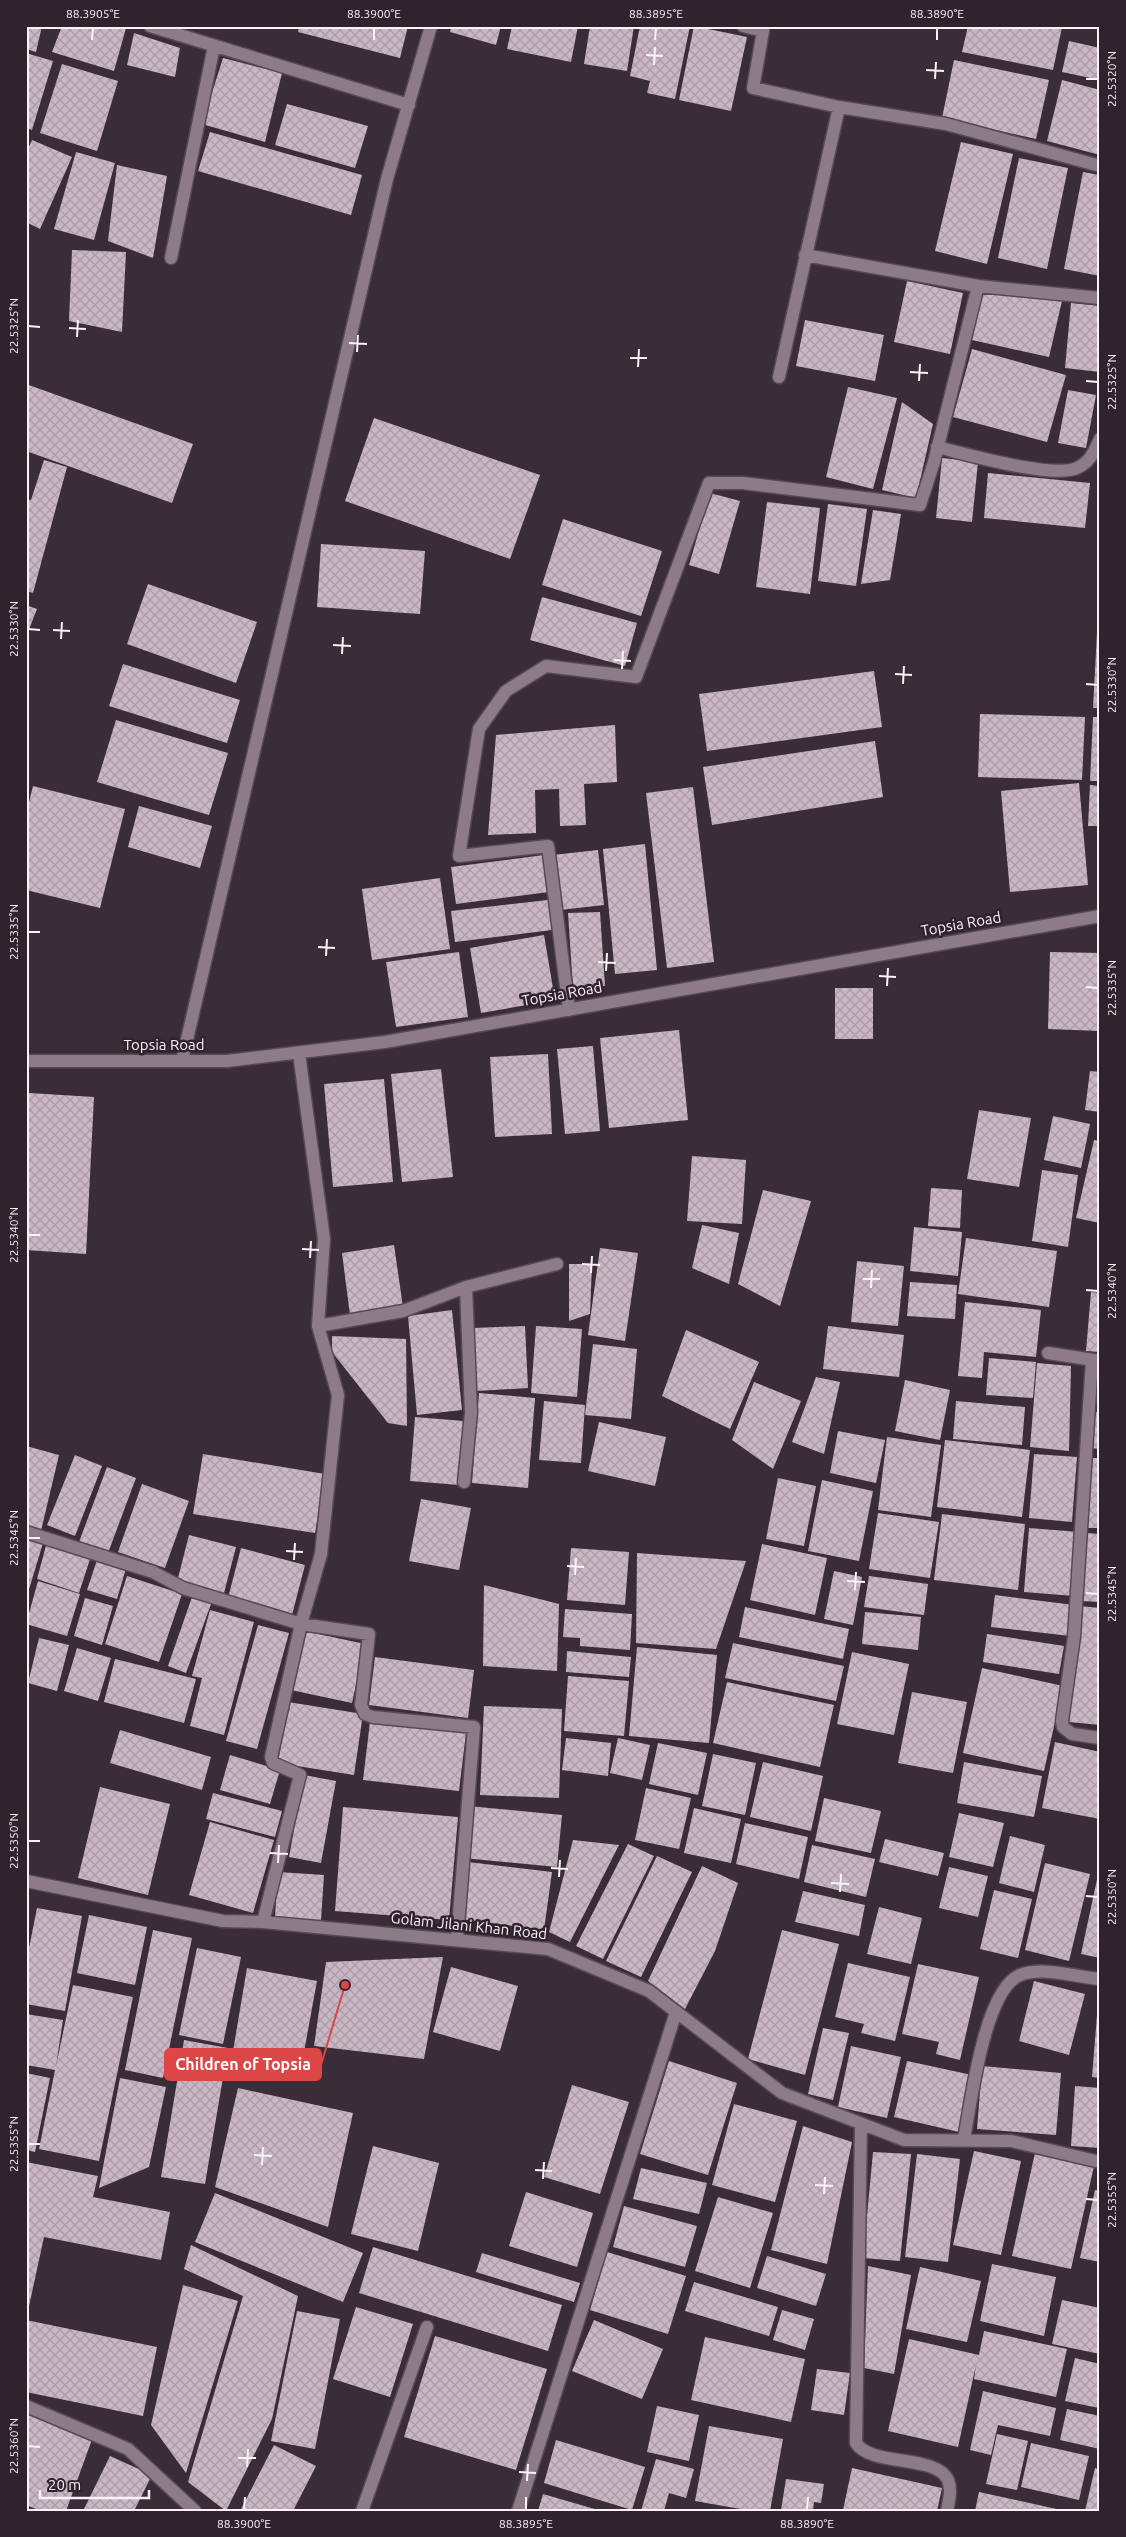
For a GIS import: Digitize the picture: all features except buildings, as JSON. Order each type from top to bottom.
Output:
[{"type":"street","points":[[150,26],[409,105]]},
{"type":"street","points":[[182,1061],[387,179],[431,26]]},
{"type":"street","points":[[743,26],[763,31],[754,88],[839,107],[946,124],[1100,166]]},
{"type":"street","points":[[171,258],[214,46]]},
{"type":"street","points":[[779,377],[839,107]]},
{"type":"street","points":[[806,255],[978,286],[1100,298]]},
{"type":"street","points":[[569,1010],[548,846],[459,856],[479,729],[506,691],[546,666],[636,677],[708,484],[743,483],[920,506],[978,286]]},
{"type":"street","points":[[937,447],[1044,471],[1076,469],[1092,457],[1100,439]]},
{"type":"street","name":"Topsia Road","points":[[26,1060],[227,1061],[385,1042],[1100,916]]},
{"type":"street","points":[[263,1922],[300,1775],[273,1763],[271,1757],[301,1624],[322,1554],[338,1395],[318,1326],[324,1239],[299,1053]]},
{"type":"street","points":[[318,1326],[403,1311],[466,1287],[557,1264]]},
{"type":"street","points":[[464,1482],[471,1413],[466,1287]]},
{"type":"street","points":[[1048,1353],[1096,1360],[1074,1637],[1062,1721],[1063,1727],[1072,1734],[1100,1738]]},
{"type":"street","points":[[26,1532],[153,1572],[183,1588],[301,1624],[369,1634],[361,1706],[366,1714],[373,1717],[474,1727],[457,1940]]},
{"type":"street","name":"Golam Jilani Khan Road","points":[[26,1880],[223,1921],[263,1922],[548,1949],[649,1991],[782,2093],[861,2124],[904,2140],[964,2139],[1011,2141],[1100,2162]]},
{"type":"street","points":[[964,2139],[986,2029],[997,2000],[1004,1988],[1020,1975],[1036,1972],[1100,1979]]},
{"type":"street","points":[[518,2511],[676,2012]]},
{"type":"street","points":[[861,2124],[856,2443],[865,2452],[936,2469],[947,2478],[951,2489],[947,2511]]},
{"type":"street","points":[[362,2511],[427,2328]]},
{"type":"street","points":[[26,2406],[128,2449],[196,2511]]},
{"type":"place","name":"Children of Topsia","points":[[345,1985]]}]
